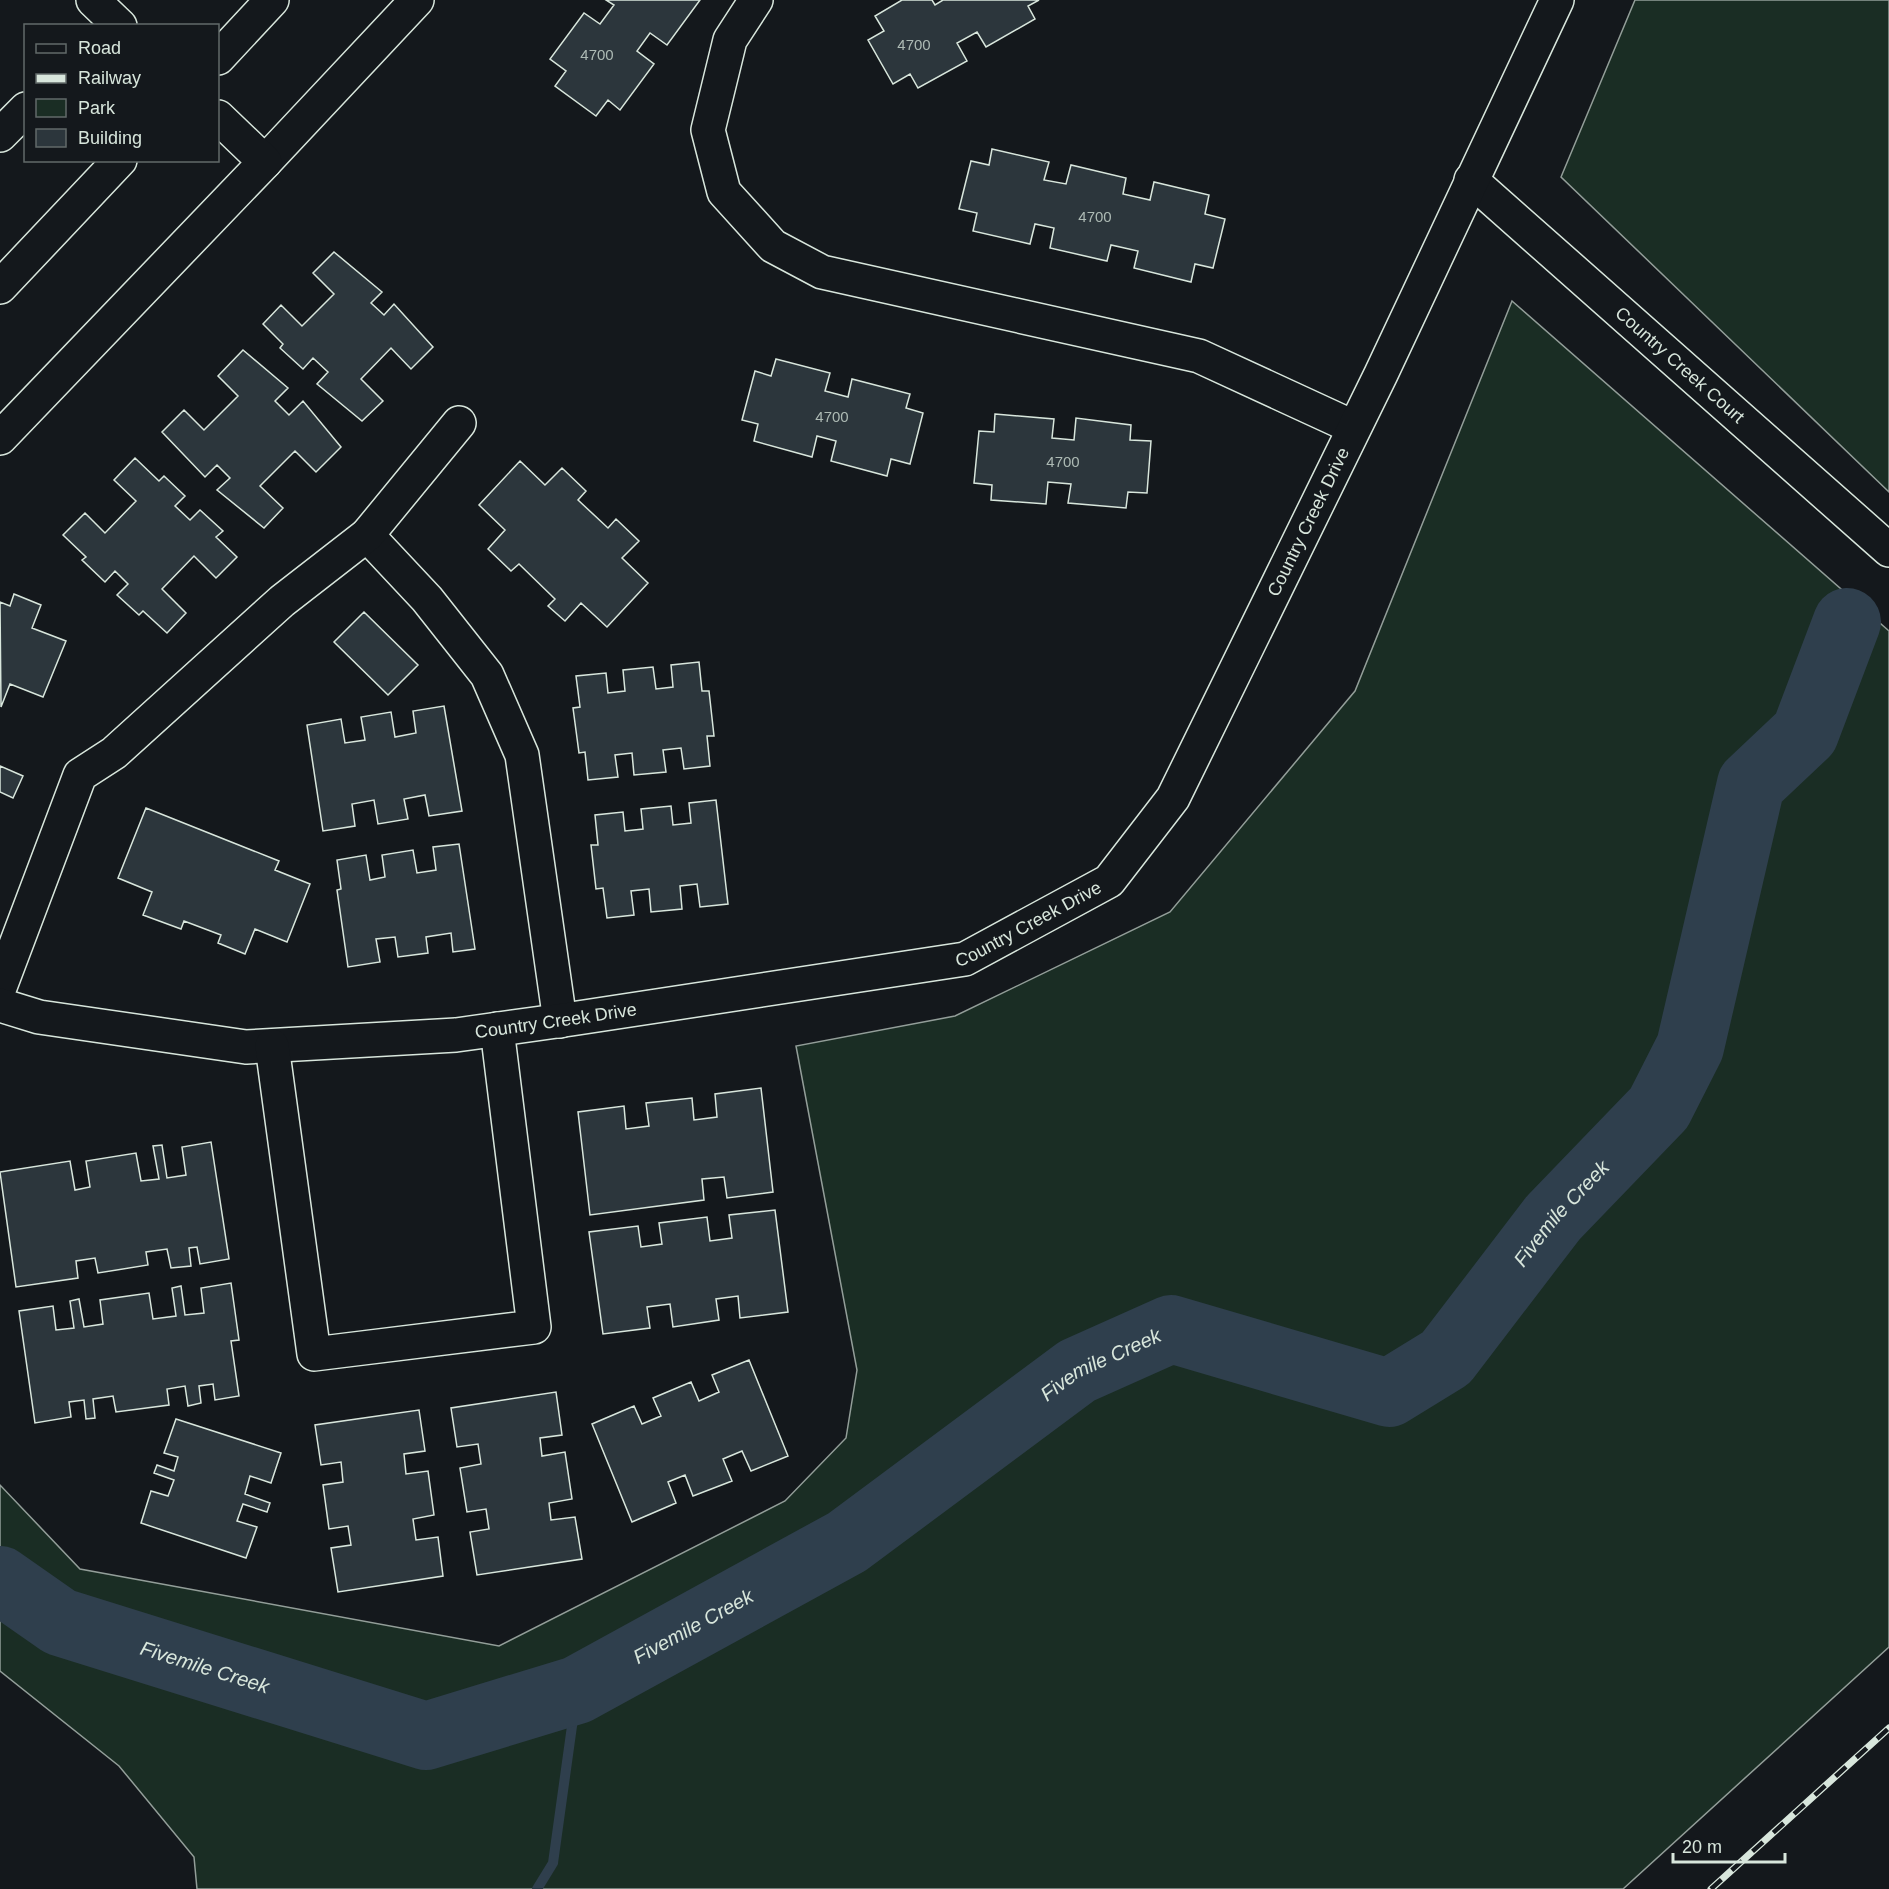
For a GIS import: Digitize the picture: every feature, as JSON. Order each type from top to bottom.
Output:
[{"type":"street","points":[[219,57],[272,0]]},
{"type":"street","points":[[0,438],[417,0]]},
{"type":"street","points":[[756,0],[730,40],[708,130],[724,192],[773,246],[822,272],[1199,356],[1353,428]]},
{"type":"street","name":"Country Creek Drive","points":[[0,1005],[39,1017],[246,1047],[456,1035],[965,959],[1109,881],[1173,798],[1381,374],[1557,0]]},
{"type":"street","points":[[0,135],[24,111]]},
{"type":"street","points":[[219,118],[265,162]]},
{"type":"street","points":[[0,287],[118,162]]},
{"type":"street","name":"Country Creek Court","points":[[1471,180],[1889,549]]},
{"type":"street","points":[[0,987],[80,775],[114,753],[282,601],[367,535],[459,423]]},
{"type":"street","points":[[367,535],[427,599],[487,675],[522,755],[560,1021]]},
{"type":"street","points":[[272,1046],[314,1354],[534,1327],[497,1029]]},
{"type":"green space","points":[[1635,0],[1889,0],[1889,492],[1561,177]]},
{"type":"green space","points":[[1512,301],[1889,631],[1889,1647],[1623,1889],[197,1889],[194,1857],[119,1766],[0,1671],[0,1485],[80,1569],[499,1646],[785,1501],[846,1438],[857,1370],[796,1046],[955,1016],[1170,912],[1355,691]]},
{"type":"building","points":[[606,0],[700,0],[667,45],[650,33],[637,51],[654,64],[620,110],[608,100],[596,116],[555,86],[566,71],[550,59],[584,13],[600,24],[614,5]]},
{"type":"building","points":[[902,0],[932,0],[935,5],[943,0],[1039,0],[1028,6],[1035,19],[986,47],[977,32],[957,43],[967,61],[918,88],[910,74],[893,84],[868,40],[884,31],[875,16]]},
{"type":"building","points":[[992,149],[1049,162],[1044,180],[1066,184],[1071,165],[1126,178],[1123,194],[1150,200],[1154,182],[1209,195],[1205,214],[1225,219],[1213,268],[1195,264],[1191,282],[1134,268],[1138,251],[1111,245],[1107,261],[1050,248],[1054,228],[1035,224],[1030,244],[973,231],[977,213],[959,209],[971,161],[989,165]]},
{"type":"building","points":[[334,252],[382,292],[371,303],[384,315],[394,304],[433,347],[411,369],[391,348],[361,379],[383,401],[362,421],[317,384],[328,372],[313,358],[303,369],[280,348],[283,344],[263,324],[281,305],[302,326],[334,294],[313,273]]},
{"type":"building","points":[[243,350],[288,388],[275,401],[289,415],[303,401],[341,447],[316,472],[295,451],[260,486],[283,508],[264,528],[217,490],[230,478],[217,465],[205,477],[162,432],[184,410],[204,430],[238,396],[218,376]]},
{"type":"building","points":[[776,359],[830,373],[825,391],[848,397],[852,379],[910,394],[906,408],[923,413],[910,464],[891,459],[887,476],[831,461],[836,441],[817,436],[812,457],[754,441],[758,424],[742,420],[755,371],[771,376]]},
{"type":"building","points":[[995,414],[1054,419],[1052,438],[1074,440],[1076,418],[1131,425],[1130,440],[1151,441],[1147,493],[1128,492],[1126,508],[1068,503],[1071,484],[1048,482],[1046,504],[991,500],[992,485],[974,483],[979,431],[994,432]]},
{"type":"building","points":[[135,458],[159,481],[164,476],[185,496],[175,506],[190,520],[200,510],[223,531],[216,537],[237,557],[216,578],[194,556],[162,589],[186,613],[167,633],[143,611],[139,615],[117,595],[128,584],[115,571],[105,582],[82,560],[86,557],[63,535],[85,513],[105,533],[136,501],[114,480]]},
{"type":"building","points":[[520,461],[545,485],[562,468],[586,491],[578,500],[608,528],[616,519],[639,541],[622,558],[648,583],[607,627],[581,603],[565,621],[548,606],[555,599],[519,564],[511,571],[488,549],[505,530],[479,505]]},
{"type":"building","points":[[14,594],[41,605],[32,628],[66,641],[43,697],[10,684],[1,707],[0,602],[10,606]]},
{"type":"building","points":[[364,612],[418,665],[388,695],[334,642]]},
{"type":"building","points":[[699,662],[702,691],[709,691],[714,736],[707,736],[710,766],[684,769],[681,748],[663,750],[666,772],[634,775],[632,753],[615,755],[618,777],[588,780],[585,752],[579,753],[573,708],[580,707],[576,676],[606,673],[608,693],[625,691],[623,670],[653,667],[656,689],[673,687],[671,665]]},
{"type":"building","points":[[444,706],[462,811],[429,816],[425,795],[404,799],[408,819],[378,824],[374,800],[352,804],[355,826],[323,831],[307,725],[341,719],[345,743],[365,740],[361,717],[391,712],[395,737],[416,733],[413,711]]},
{"type":"building","points":[[0,766],[23,776],[13,798],[0,792]]},
{"type":"building","points":[[716,800],[728,904],[700,907],[697,884],[680,886],[682,909],[651,912],[649,889],[631,891],[634,915],[607,918],[603,888],[596,889],[591,845],[598,845],[595,815],[623,812],[625,831],[643,829],[641,809],[671,806],[673,825],[691,823],[689,803]]},
{"type":"building","points":[[146,808],[279,861],[275,870],[310,884],[287,942],[255,929],[245,954],[218,943],[221,935],[184,921],[181,929],[143,915],[152,892],[118,878]]},
{"type":"building","points":[[459,844],[475,949],[453,952],[451,933],[426,937],[428,953],[398,957],[395,937],[376,939],[380,962],[348,967],[337,890],[341,889],[337,860],[366,855],[370,880],[385,877],[382,855],[413,850],[417,873],[436,870],[433,847]]},
{"type":"building","points":[[761,1088],[773,1192],[727,1198],[724,1177],[702,1179],[704,1200],[590,1215],[578,1112],[624,1106],[626,1129],[649,1126],[646,1103],[692,1098],[694,1120],[717,1117],[715,1094]]},
{"type":"building","points":[[211,1142],[229,1259],[200,1264],[197,1247],[189,1248],[191,1266],[171,1268],[167,1249],[146,1252],[148,1265],[98,1273],[95,1258],[76,1261],[78,1278],[16,1287],[0,1172],[70,1161],[75,1190],[90,1187],[86,1161],[136,1153],[141,1181],[159,1179],[153,1146],[162,1145],[167,1178],[186,1175],[182,1147]]},
{"type":"building","points":[[775,1210],[788,1312],[740,1318],[738,1296],[716,1299],[719,1320],[673,1327],[670,1304],[647,1307],[650,1328],[603,1334],[589,1232],[638,1226],[641,1247],[662,1244],[659,1223],[707,1217],[710,1241],[732,1238],[729,1215]]},
{"type":"building","points":[[231,1283],[239,1340],[231,1341],[239,1396],[215,1400],[213,1384],[199,1386],[201,1403],[188,1406],[185,1386],[167,1389],[169,1405],[116,1412],[113,1396],[93,1399],[95,1418],[86,1419],[84,1400],[69,1402],[71,1417],[35,1423],[19,1311],[53,1306],[56,1330],[74,1328],[70,1301],[79,1299],[84,1327],[103,1324],[100,1300],[149,1293],[153,1319],[176,1316],[172,1288],[181,1286],[185,1315],[204,1313],[201,1288]]},
{"type":"building","points":[[749,1360],[788,1456],[751,1471],[742,1451],[723,1459],[732,1481],[693,1496],[685,1475],[668,1482],[676,1503],[632,1522],[592,1424],[634,1406],[642,1424],[661,1416],[653,1398],[691,1382],[699,1401],[719,1392],[712,1375]]},
{"type":"building","points":[[556,1392],[562,1435],[540,1438],[542,1456],[565,1452],[572,1499],[549,1503],[551,1520],[575,1517],[582,1559],[477,1575],[470,1532],[489,1529],[486,1509],[467,1512],[460,1468],[481,1464],[478,1444],[457,1447],[451,1408]]},
{"type":"building","points":[[419,1410],[425,1451],[404,1454],[406,1474],[428,1471],[434,1515],[413,1519],[416,1540],[438,1537],[443,1576],[338,1592],[331,1548],[351,1545],[348,1526],[329,1529],[323,1485],[343,1482],[341,1462],[321,1465],[315,1425]]},
{"type":"building","points":[[176,1419],[281,1453],[271,1483],[250,1476],[245,1494],[270,1503],[267,1512],[243,1504],[237,1521],[257,1527],[246,1558],[141,1523],[151,1491],[168,1496],[174,1480],[154,1473],[157,1465],[174,1471],[178,1457],[164,1453]]},
{"type":"waterway","name":"Fivemile Creek","points":[[0,1580],[60,1622],[426,1736],[577,1690],[847,1542],[1077,1371],[1171,1329],[1389,1393],[1446,1358],[1553,1218],[1659,1108],[1690,1047],[1751,784],[1805,733],[1847,622]]},
{"type":"waterway","points":[[537,1889],[553,1863],[577,1690]]},
{"type":"railway","points":[[1711,1889],[1889,1728]]}]
